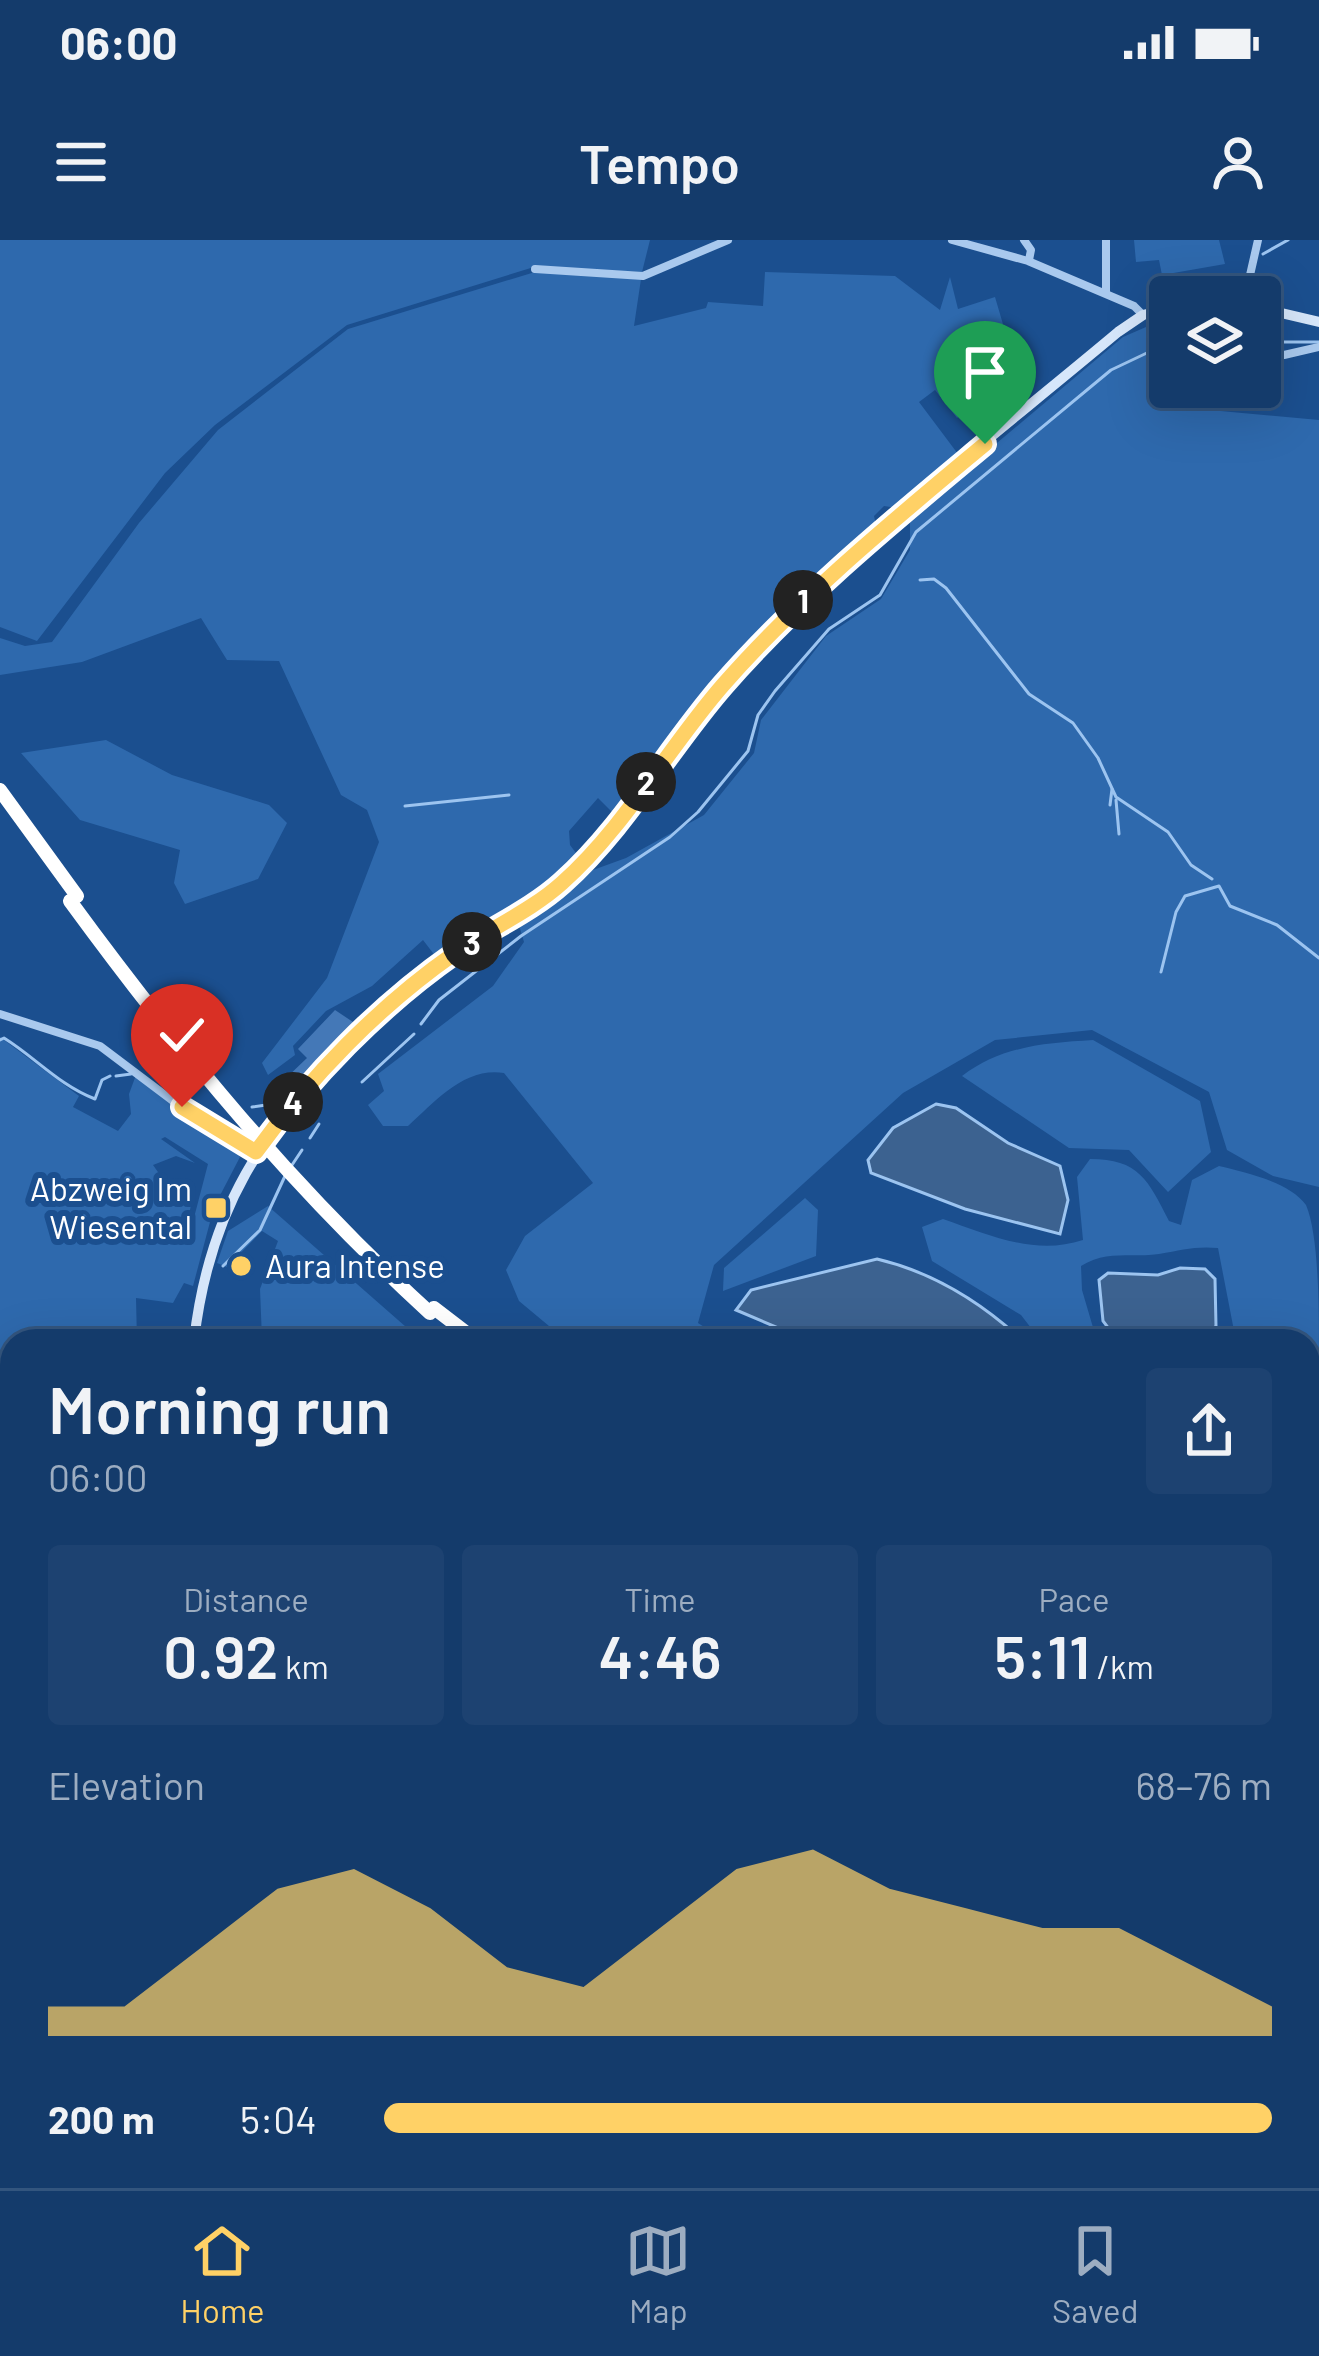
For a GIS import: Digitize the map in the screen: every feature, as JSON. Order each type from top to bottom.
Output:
[{"type":"highway","points":[[0,790],[73,899]]},
{"type":"highway","points":[[0,804],[211,1087],[295,1182],[453,1329]]},
{"type":"highway","points":[[432,1310],[460,1329]]},
{"type":"main road","points":[[196,1329],[211,1250],[256,1152],[295,1100],[409,990],[454,954],[560,885],[602,840],[720,688],[808,595],[1118,332],[1149,313]]},
{"type":"main road","points":[[1281,313],[1319,322]]},
{"type":"street","points":[[535,269],[643,276],[728,240]]},
{"type":"street","points":[[952,240],[1028,261],[1106,292],[1143,315]]},
{"type":"street","points":[[1024,240],[1031,250],[1028,261]]},
{"type":"street","points":[[1106,240],[1106,292]]},
{"type":"street","points":[[1250,276],[1258,240]]},
{"type":"street","points":[[1284,355],[1319,347]]},
{"type":"street","points":[[0,1014],[100,1046],[182,1107],[256,1152]]},
{"type":"shaded area","points":[[0,240],[650,240],[642,272],[534,267],[347,325],[215,425],[165,473],[37,641],[0,627]]},
{"type":"shaded area","points":[[1134,240],[1219,240],[1225,264],[1162,275],[1159,260],[1136,262]]},
{"type":"shaded area","points":[[535,272],[641,279],[634,326],[706,308],[708,302],[763,306],[765,272],[895,276],[940,310],[950,277],[958,309],[995,297],[1020,382],[957,418],[935,390],[919,402],[958,454],[897,508],[884,506],[874,516],[876,525],[787,601],[672,733],[614,814],[598,798],[569,831],[570,845],[579,857],[530,899],[436,957],[423,940],[372,986],[326,1011],[293,1046],[295,1055],[268,1075],[262,1063],[327,978],[379,842],[367,810],[341,795],[279,661],[227,660],[201,618],[82,662],[0,675],[0,638],[25,646],[52,642],[139,523],[218,430],[348,329]]},
{"type":"shaded area","points":[[1146,327],[1149,408],[1319,420],[1319,1187],[1273,1176],[1227,1150],[1209,1092],[1092,1030],[995,1040],[903,1093],[714,1265],[698,1323],[707,1329],[553,1329],[519,1301],[506,1270],[525,1236],[593,1183],[504,1073],[463,1081],[408,1126],[383,1126],[368,1105],[384,1091],[378,1074],[493,986],[524,942],[518,922],[582,874],[626,858],[704,815],[754,753],[761,720],[826,636],[881,599],[910,550],[910,516],[1123,337]]},
{"type":"shaded area","points":[[106,740],[172,775],[269,805],[287,823],[258,879],[185,904],[174,883],[180,850],[80,820],[21,753]]},
{"type":"shaded area","points":[[0,1037],[79,1096],[73,1107],[118,1131],[131,1114],[129,1094],[136,1075],[240,1157],[214,1207],[193,1286],[184,1283],[173,1303],[136,1298],[137,1329],[0,1329]],"holes":[[[165,1137],[208,1164],[190,1233],[186,1231],[194,1189],[165,1182],[153,1165],[176,1156],[195,1163],[161,1139]]]},
{"type":"shaded area","points":[[1093,1040],[1200,1101],[1211,1152],[1168,1192],[1129,1150],[1069,1148],[962,1076],[1008,1052]]},
{"type":"shaded area","points":[[936,1104],[956,1108],[1008,1143],[1060,1166],[1068,1200],[1060,1234],[965,1209],[871,1173],[868,1160],[893,1128]]},
{"type":"shaded area","points":[[1090,1159],[1131,1168],[1148,1183],[1169,1221],[1181,1225],[1192,1180],[1219,1166],[1289,1190],[1306,1205],[1314,1235],[1318,1329],[1234,1329],[1218,1248],[1109,1256],[1081,1266],[1082,1290],[1093,1329],[1032,1329],[1021,1315],[932,1261],[922,1227],[943,1219],[1030,1245],[1083,1240],[1077,1177]]},
{"type":"shaded area","points":[[805,1198],[818,1210],[816,1256],[723,1291],[724,1268]]},
{"type":"shaded area","points":[[268,1206],[408,1329],[262,1329],[260,1289],[278,1241],[262,1231],[227,1267],[217,1263],[228,1231]]},
{"type":"shaded area","points":[[877,1259],[955,1290],[1008,1329],[781,1329],[736,1310],[751,1290]]},
{"type":"shaded area","points":[[1180,1268],[1205,1269],[1215,1279],[1213,1329],[1109,1329],[1103,1321],[1099,1280],[1108,1273],[1158,1275]]},
{"type":"building","points":[[335,1010],[353,1022],[353,1028],[292,1089],[283,1081],[307,1058],[298,1049]]},
{"type":"waterway","points":[[1263,254],[1288,240]]},
{"type":"waterway","points":[[1281,342],[1319,342]]},
{"type":"waterway","points":[[421,1024],[439,1000],[521,936],[670,837],[698,812],[748,751],[758,715],[775,691],[829,629],[880,595],[916,532],[1111,370],[1149,352]]},
{"type":"waterway","points":[[920,580],[934,579],[946,588],[1029,694],[1073,723],[1098,758],[1116,797],[1168,832],[1191,865],[1212,879]]},
{"type":"waterway","points":[[1110,805],[1112,789]]},
{"type":"waterway","points":[[405,806],[509,795]]},
{"type":"waterway","points":[[1116,800],[1119,834]]},
{"type":"waterway","points":[[1161,972],[1176,912],[1185,896],[1219,886],[1230,906],[1277,925],[1319,958]]},
{"type":"waterway","points":[[362,1082],[414,1034]]},
{"type":"waterway","points":[[0,1040],[4,1038],[95,1099],[102,1080],[110,1076]]},
{"type":"waterway","points":[[116,1076],[131,1074]]},
{"type":"waterway","points":[[252,1107],[280,1103]]},
{"type":"waterway","points":[[310,1138],[319,1124]]},
{"type":"waterway","points":[[290,1168],[302,1150]]},
{"type":"waterway","points":[[223,1266],[260,1230],[285,1176]]},
{"type":"place","name":"Abzweig Im Wiesental","points":[[216,1208]]},
{"type":"place","name":"Aura Intense","points":[[241,1266]]},
{"type":"route","points":[[182,1107],[256,1152],[295,1100],[409,990],[454,954],[560,885],[766,638],[852,555],[985,444]]}]
